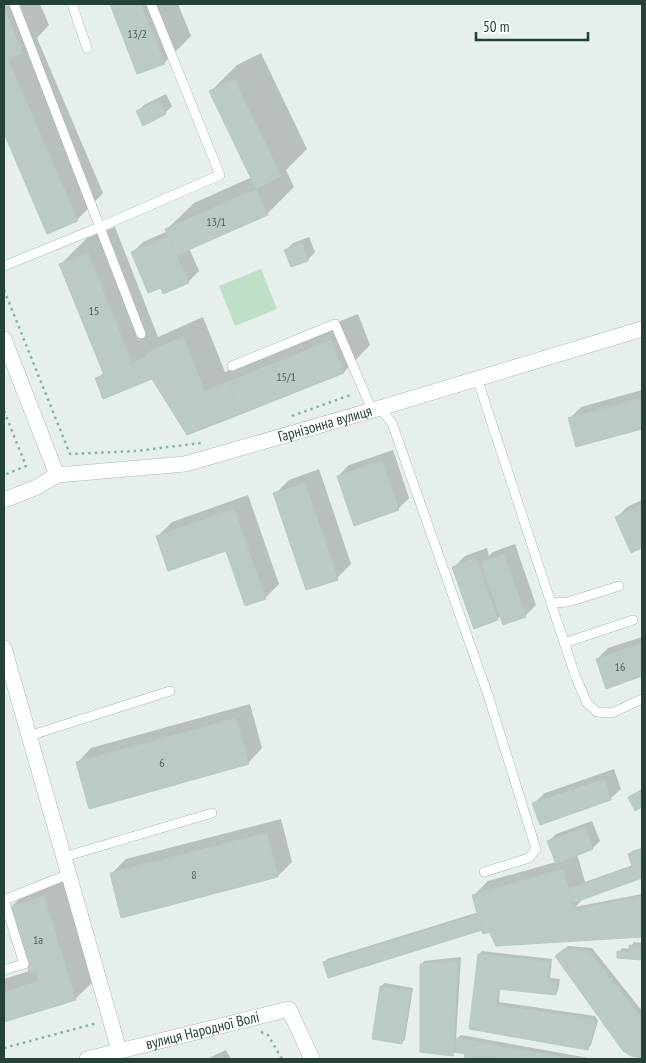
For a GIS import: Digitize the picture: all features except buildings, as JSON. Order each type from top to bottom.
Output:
[{"type":"street","name":"Гарнізонна вулиця","points":[[4,500],[34,488],[57,475],[185,464],[642,329]]},
{"type":"street","points":[[4,339],[57,475]]},
{"type":"street","points":[[4,648],[120,1050]]},
{"type":"street","name":"вулиця Народної Волі","points":[[87,1059],[289,1009],[312,1059]]},
{"type":"lane","points":[[14,4],[140,334]]},
{"type":"lane","points":[[72,4],[88,48]]},
{"type":"lane","points":[[4,266],[220,175],[152,4]]},
{"type":"lane","points":[[232,366],[335,324],[363,390],[376,409],[392,423],[488,696],[536,850],[529,858],[484,872]]},
{"type":"lane","points":[[477,378],[564,643],[587,703],[597,712],[612,713],[642,699]]},
{"type":"lane","points":[[551,603],[568,602],[619,586]]},
{"type":"lane","points":[[564,643],[633,620]]},
{"type":"lane","points":[[29,736],[170,691]]},
{"type":"lane","points":[[64,857],[212,813]]},
{"type":"lane","points":[[4,970],[24,964],[4,900],[69,874]]},
{"type":"path","points":[[4,290],[70,454],[136,451],[203,442]]},
{"type":"path","points":[[288,418],[363,390]]},
{"type":"path","points":[[4,411],[26,466],[4,475]]},
{"type":"path","points":[[4,1048],[111,1019]]},
{"type":"green space","points":[[261,269],[277,309],[235,326],[219,286]]}]
